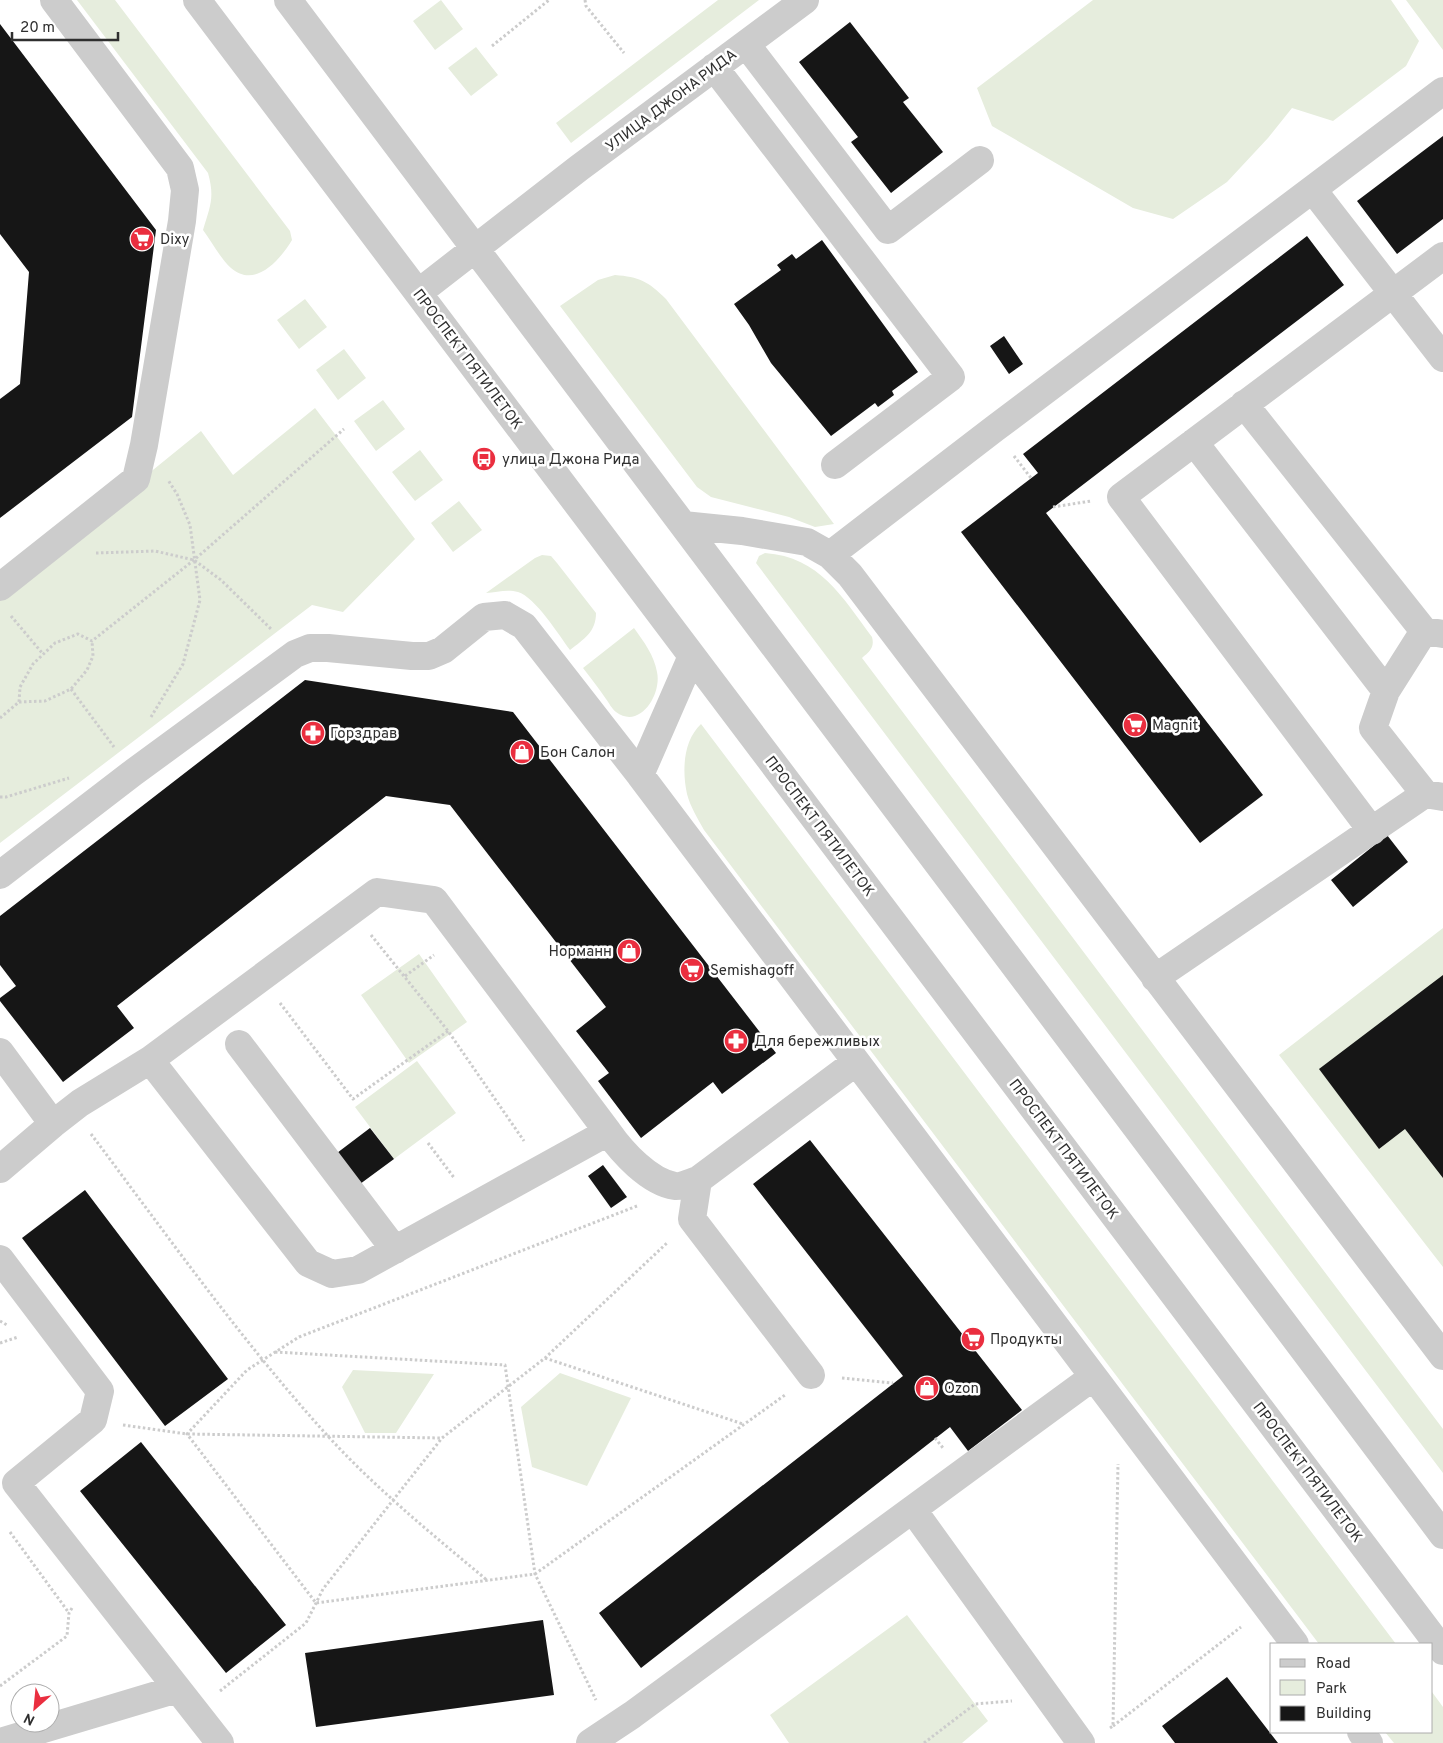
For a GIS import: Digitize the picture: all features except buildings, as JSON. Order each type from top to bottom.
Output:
[{"type":"street","points":[[3,598],[136,479],[144,445],[182,221],[185,190],[180,168],[54,0]]},
{"type":"street","name":"ПРОСПЕКТ ПЯТИЛЕТОК","points":[[197,0],[1443,1651]]},
{"type":"street","points":[[288,0],[1443,1535]]},
{"type":"street","name":"УЛИЦА ДЖОНА РИДА","points":[[418,293],[579,168],[805,0]]},
{"type":"street","points":[[746,44],[888,230],[980,160]]},
{"type":"street","points":[[714,67],[951,377],[835,465]]},
{"type":"street","points":[[830,555],[994,429],[1443,92]]},
{"type":"street","points":[[1313,190],[1443,358]]},
{"type":"street","points":[[1372,831],[1121,497],[1443,256]]},
{"type":"street","points":[[1155,978],[1372,831],[1434,796],[1373,728],[1386,691],[1434,633],[1244,404]]},
{"type":"street","points":[[1194,442],[1386,691]]},
{"type":"street","points":[[683,525],[742,531],[807,542],[830,555],[850,575],[1443,1356]]},
{"type":"street","points":[[0,875],[134,772],[295,654],[310,648],[328,648],[429,656],[443,650],[484,617],[505,615],[524,626],[640,775],[1294,1643]]},
{"type":"street","points":[[640,775],[692,656]]},
{"type":"street","points":[[0,1170],[62,1117],[150,1060],[377,892],[434,900],[622,1152],[654,1178],[687,1183],[856,1062]]},
{"type":"street","points":[[239,1044],[395,1250]]},
{"type":"street","points":[[0,1052],[62,1117]]},
{"type":"street","points":[[150,1060],[308,1263],[332,1274],[358,1270],[608,1132]]},
{"type":"street","points":[[687,1183],[692,1219],[811,1375]]},
{"type":"street","points":[[0,1259],[100,1391],[92,1420],[8,1489],[177,1689],[220,1743]]},
{"type":"street","points":[[600,1736],[640,1710],[1093,1377]]},
{"type":"street","points":[[913,1510],[1081,1743]]},
{"type":"street","points":[[0,1742],[177,1689]]},
{"type":"path","points":[[492,46],[549,0]]},
{"type":"path","points":[[585,0],[586,6],[624,53]]},
{"type":"path","points":[[92,641],[194,560],[344,429]]},
{"type":"path","points":[[144,445],[177,494],[190,525],[200,600],[183,664],[149,721]]},
{"type":"path","points":[[87,554],[114,551],[155,551],[194,560],[221,580],[295,654]]},
{"type":"path","points":[[3,598],[43,654]]},
{"type":"path","points":[[19,702],[20,687],[33,664],[54,643],[78,634],[92,641]]},
{"type":"path","points":[[0,718],[19,702],[45,701],[71,689],[87,670],[93,656],[92,641]]},
{"type":"path","points":[[71,689],[134,772]]},
{"type":"path","points":[[0,797],[66,780],[74,776]]},
{"type":"path","points":[[351,911],[448,1031],[543,1168]]},
{"type":"path","points":[[261,978],[353,1099],[448,1031]]},
{"type":"path","points":[[62,1117],[262,1360],[327,1435],[393,1500],[488,1581]]},
{"type":"path","points":[[428,1143],[474,1206]]},
{"type":"path","points":[[187,1434],[247,1370],[299,1336],[644,1203],[687,1183]]},
{"type":"path","points":[[195,1711],[306,1623],[323,1588],[442,1438],[545,1358],[692,1219]]},
{"type":"path","points":[[275,1352],[505,1365],[535,1574],[600,1736]]},
{"type":"path","points":[[545,1358],[744,1424]]},
{"type":"path","points":[[316,1603],[535,1574],[811,1375],[893,1383]]},
{"type":"path","points":[[92,1420],[187,1434],[442,1438]]},
{"type":"path","points":[[187,1434],[316,1603]]},
{"type":"path","points":[[1113,1726],[1118,1456]]},
{"type":"path","points":[[6,1526],[69,1613]]},
{"type":"path","points":[[1106,1732],[1246,1623]]},
{"type":"path","points":[[0,1686],[67,1636]]},
{"type":"path","points":[[924,1743],[975,1704],[1049,1699]]},
{"type":"green space","points":[[77,0],[115,0],[290,231],[292,240],[287,248],[266,269],[258,274],[240,274],[231,268],[220,255],[203,230],[210,208],[211,189],[208,173]]},
{"type":"green space","points":[[441,0],[463,29],[435,50],[413,21]]},
{"type":"green space","points":[[718,0],[759,0],[571,143],[556,123]]},
{"type":"green space","points":[[1093,0],[1391,0],[1419,41],[1406,66],[1333,121],[1292,108],[1268,138],[1227,182],[1173,219],[1133,208],[992,126],[977,88]]},
{"type":"green space","points":[[1406,0],[1443,0],[1443,50]]},
{"type":"green space","points":[[476,47],[498,75],[471,96],[448,68]]},
{"type":"green space","points":[[615,275],[643,281],[666,299],[834,524],[815,527],[789,517],[711,497],[697,487],[560,306],[598,280]]},
{"type":"green space","points":[[305,299],[327,327],[299,349],[277,320]]},
{"type":"green space","points":[[344,349],[366,378],[338,400],[316,370]]},
{"type":"green space","points":[[383,400],[405,429],[376,451],[354,421]]},
{"type":"green space","points":[[315,408],[415,539],[343,612],[312,605],[0,843],[0,594],[201,431],[233,475]]},
{"type":"green space","points":[[420,450],[443,480],[415,501],[392,472]]},
{"type":"green space","points":[[459,501],[482,530],[453,552],[431,523]]},
{"type":"green space","points":[[765,553],[784,556],[801,562],[815,571],[839,594],[872,637],[872,647],[862,658],[1443,1429],[1443,1473],[756,563],[759,556]]},
{"type":"green space","points":[[542,555],[551,556],[596,613],[591,630],[570,650],[546,617],[525,595],[510,591],[486,593]]},
{"type":"green space","points":[[634,628],[651,654],[656,666],[658,681],[653,699],[647,707],[641,713],[625,716],[613,709],[583,668]]},
{"type":"green space","points":[[701,724],[1395,1643],[1318,1643],[704,830],[688,799],[685,785],[685,757],[695,731]]},
{"type":"green space","points":[[1443,928],[1443,1267],[1279,1055]]},
{"type":"green space","points":[[419,954],[467,1022],[409,1063],[361,995]]},
{"type":"green space","points":[[417,1061],[456,1113],[394,1159],[355,1107]]},
{"type":"green space","points":[[353,1370],[434,1374],[396,1433],[365,1433],[342,1387]]},
{"type":"green space","points":[[560,1373],[631,1398],[587,1486],[532,1467],[521,1407]]},
{"type":"green space","points":[[907,1615],[988,1721],[962,1743],[789,1743],[770,1715]]},
{"type":"green space","points":[[1433,1693],[1443,1707],[1443,1743],[1394,1743],[1386,1733],[1433,1733]]},
{"type":"place","name":"Dixy","points":[[142,239]]},
{"type":"place","name":"улица Джона Рида","points":[[484,459]]},
{"type":"place","name":"Magnit","points":[[1135,725]]},
{"type":"place","name":"Горздрав","points":[[313,733]]},
{"type":"place","name":"Бон Салон","points":[[522,752]]},
{"type":"place","name":"Норманн","points":[[629,951]]},
{"type":"place","name":"Semishagoff","points":[[692,970]]},
{"type":"place","name":"Для бережливых","points":[[736,1041]]},
{"type":"place","name":"Продукты","points":[[973,1339]]},
{"type":"place","name":"Ozon","points":[[927,1388]]}]
